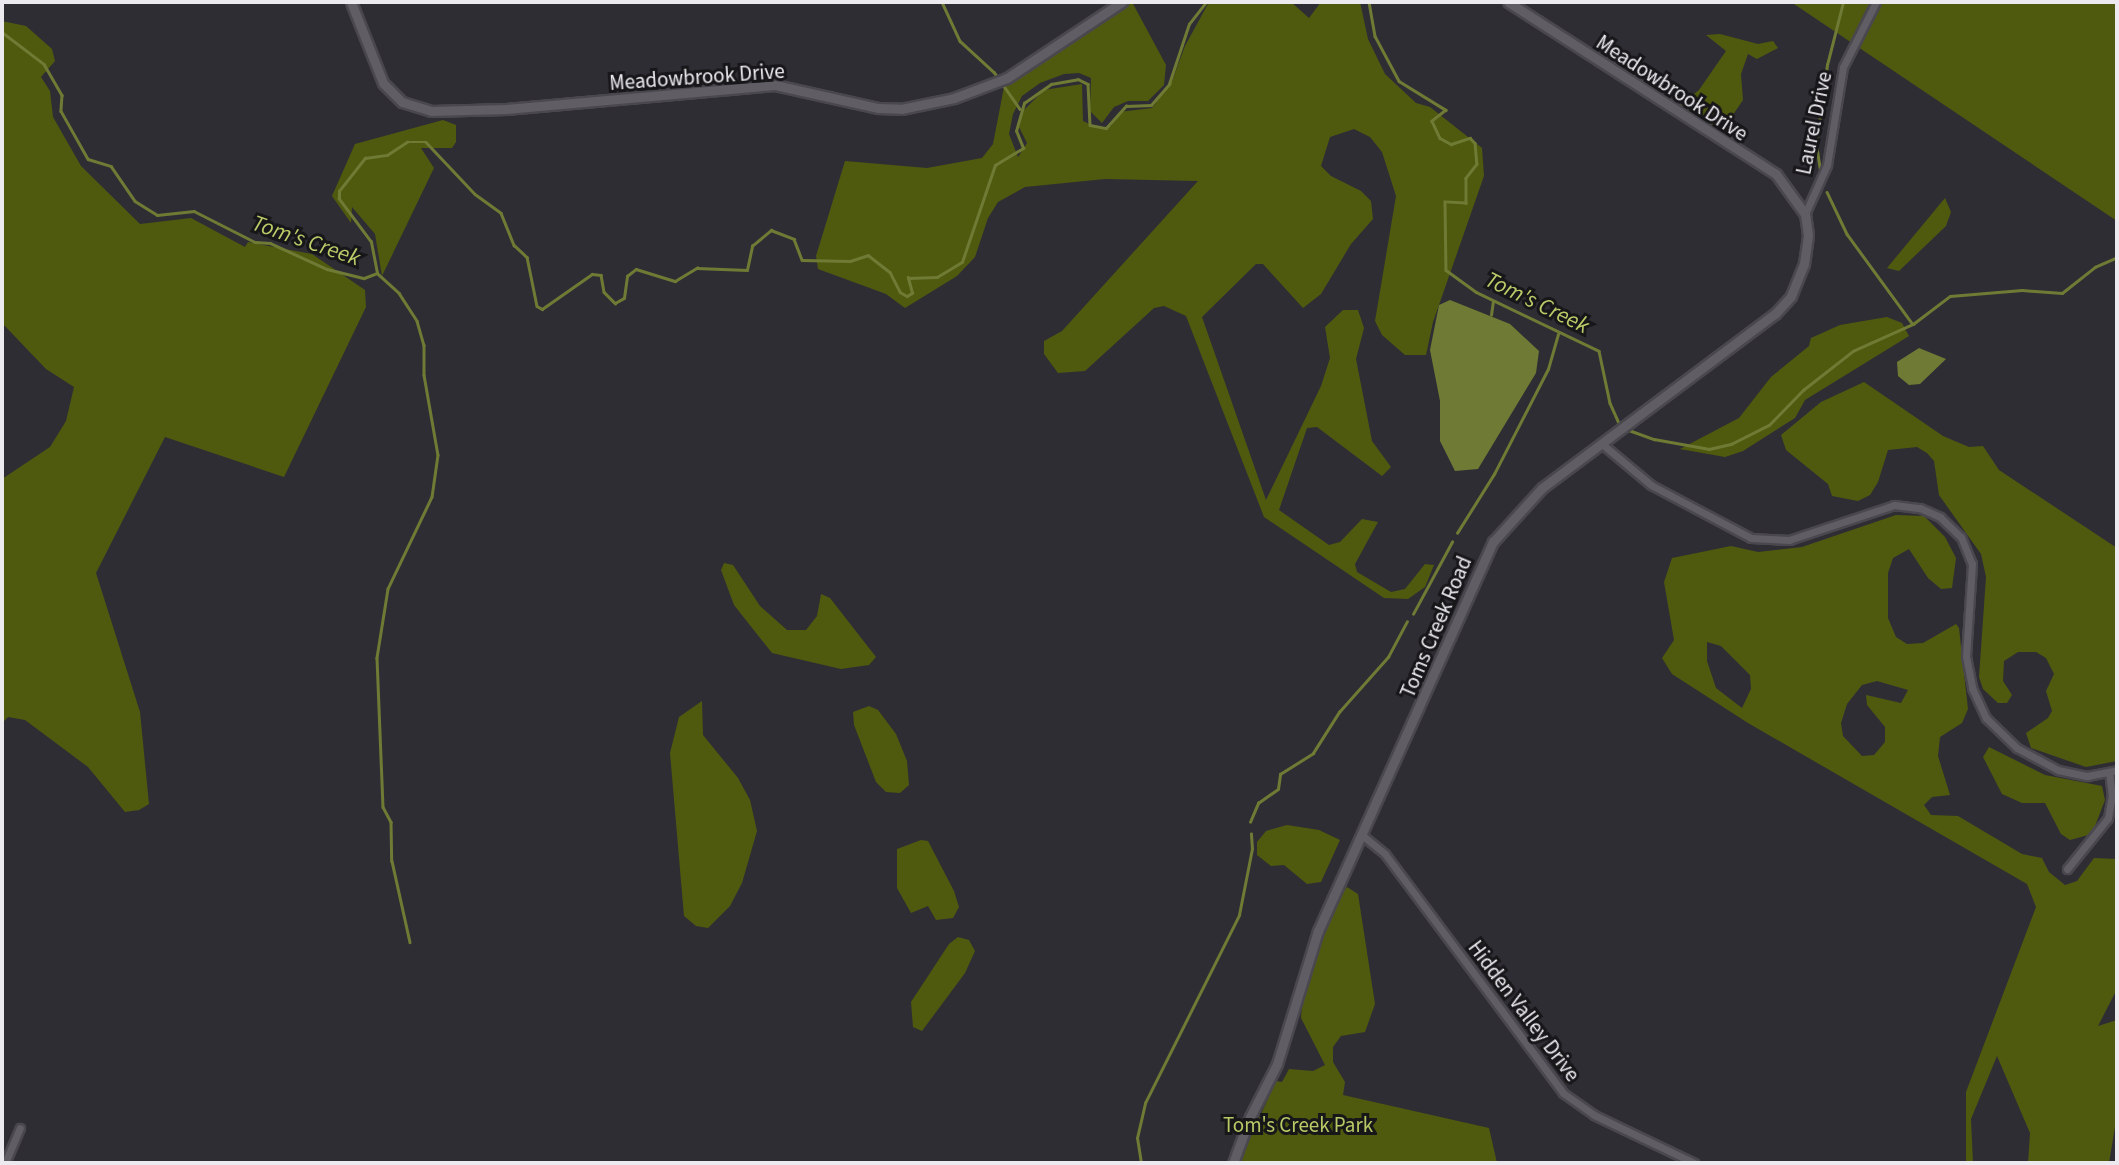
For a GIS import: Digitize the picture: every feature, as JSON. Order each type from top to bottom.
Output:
[{"type":"street","name":"Meadowbrook Drive","points":[[351,2],[383,83],[402,102],[431,111],[506,109],[775,85],[878,108],[901,108],[954,98],[1007,78],[1122,2]]},
{"type":"street","name":"Meadowbrook Drive","points":[[1508,2],[1776,174],[1805,214]]},
{"type":"street","name":"Laurel Drive","points":[[1805,214],[1824,174],[1838,87],[1854,44],[1877,2]]},
{"type":"street","name":"Toms Creek Road","points":[[1233,1163],[1245,1129],[1277,1064],[1318,931],[1493,542],[1525,504],[1784,305],[1804,264],[1808,235],[1805,214]]},
{"type":"street","points":[[1602,444],[1651,485],[1751,538],[1789,540],[1894,505],[1920,508],[1940,517],[1961,537],[1972,564],[1966,656],[1972,688],[1986,718],[2010,743],[2058,770],[2082,775],[2117,770]]},
{"type":"street","points":[[2067,869],[2108,818],[2112,796],[2109,773]]},
{"type":"street","name":"Hidden Valley Drive","points":[[1363,836],[1385,855],[1563,1093],[1594,1115],[1694,1163]]},
{"type":"street","points":[[5,1163],[20,1128]]},
{"type":"green space","points":[[1132,2],[1166,65],[1164,85],[1148,101],[1128,101],[1114,107],[1102,123],[1090,111],[1091,78],[1079,73],[1064,74],[1040,83],[1022,96],[1013,114],[1009,134],[1018,157],[1027,143],[1019,127],[1022,112],[1044,90],[1082,84],[1083,121],[1098,128],[1111,126],[1119,112],[1152,108],[1172,81],[1185,46],[1209,2],[1291,2],[1309,18],[1321,2],[1360,2],[1368,39],[1385,74],[1416,103],[1430,107],[1482,148],[1484,176],[1433,322],[1426,355],[1405,355],[1382,335],[1375,321],[1396,196],[1382,152],[1370,137],[1354,129],[1330,137],[1321,166],[1331,176],[1361,191],[1371,201],[1373,219],[1351,244],[1321,294],[1303,308],[1263,264],[1256,264],[1202,317],[1266,500],[1321,386],[1330,358],[1325,327],[1343,310],[1358,310],[1364,328],[1356,359],[1372,441],[1391,467],[1382,476],[1317,427],[1307,428],[1279,510],[1329,545],[1340,542],[1362,519],[1378,522],[1355,564],[1357,572],[1391,592],[1405,589],[1425,564],[1434,565],[1425,587],[1408,599],[1384,598],[1264,517],[1186,316],[1164,306],[1154,308],[1085,371],[1058,373],[1044,354],[1044,341],[1062,331],[1198,181],[1105,179],[1025,187],[998,202],[988,218],[975,257],[957,276],[905,308],[886,294],[818,269],[816,256],[845,161],[927,168],[982,158],[993,144],[1004,87]]},
{"type":"green space","points":[[1791,2],[2117,2],[2117,221]]},
{"type":"green space","points":[[2,21],[26,26],[52,49],[55,61],[41,77],[50,91],[53,117],[81,166],[140,224],[191,218],[245,247],[248,242],[312,254],[365,290],[366,307],[284,477],[165,437],[96,573],[140,712],[149,804],[139,810],[125,812],[88,767],[25,720],[8,717],[2,723],[2,479],[50,447],[66,421],[74,387],[46,369],[2,323]]},
{"type":"green space","points":[[1720,34],[1758,44],[1773,41],[1778,48],[1757,59],[1748,54],[1741,74],[1743,100],[1728,122],[1717,126],[1701,124],[1678,107],[1699,90],[1726,51],[1706,35]]},
{"type":"green space","points":[[443,120],[456,125],[456,142],[452,148],[421,148],[434,168],[382,276],[375,234],[352,207],[351,223],[332,196],[355,144]]},
{"type":"green space","points":[[1945,198],[1951,212],[1946,226],[1899,271],[1887,268]]},
{"type":"green space","points":[[1887,317],[1902,323],[1909,336],[1805,400],[1795,418],[1743,451],[1725,457],[1680,449],[1739,418],[1771,377],[1809,346],[1811,338],[1840,325]]},
{"type":"green space","points":[[1864,382],[1943,436],[1969,447],[1983,446],[1999,470],[2117,548],[2117,761],[2086,767],[2031,748],[2026,733],[2048,718],[2052,711],[2046,691],[2054,674],[2046,658],[2036,652],[2018,652],[2004,661],[2003,681],[2012,695],[2007,703],[1998,703],[1983,689],[1979,677],[1986,577],[1981,554],[1939,495],[1934,461],[1927,453],[1917,447],[1888,450],[1878,482],[1870,495],[1858,501],[1832,496],[1828,484],[1786,450],[1781,435],[1821,402]]},
{"type":"green space","points":[[1896,515],[1924,516],[1945,537],[1956,558],[1952,588],[1941,589],[1928,578],[1909,549],[1893,558],[1888,573],[1888,618],[1896,637],[1907,644],[1923,643],[1956,624],[1959,628],[1968,709],[1962,723],[1940,737],[1938,756],[1950,795],[1932,797],[1924,805],[1931,815],[1958,816],[2022,854],[2042,858],[2049,872],[2065,885],[2077,881],[2094,858],[2117,859],[2117,989],[2098,1026],[2117,1020],[2117,1115],[2109,1163],[2028,1163],[2030,1133],[1997,1056],[1971,1119],[1973,1163],[1966,1163],[1966,1092],[2036,907],[2027,884],[1748,723],[1672,674],[1662,658],[1674,640],[1664,582],[1672,558],[1731,546],[1758,552],[1802,547]],"holes":[[[1707,642],[1721,646],[1750,675],[1751,689],[1742,708],[1716,688],[1707,661]],[[1877,681],[1908,690],[1901,703],[1866,695],[1867,705],[1885,727],[1885,742],[1874,755],[1862,756],[1843,736],[1841,723],[1847,704],[1862,685]]]},
{"type":"green space","points":[[724,563],[733,565],[760,606],[787,630],[806,630],[817,616],[821,594],[830,598],[876,657],[869,665],[841,669],[772,653],[734,605],[721,570]]},
{"type":"green space","points":[[702,701],[703,735],[738,778],[750,800],[757,831],[742,883],[730,906],[708,928],[696,926],[684,916],[670,753],[679,717]]},
{"type":"green space","points":[[869,706],[878,710],[896,734],[907,761],[909,785],[900,793],[886,792],[876,782],[854,725],[853,712]]},
{"type":"green space","points":[[1989,747],[2045,775],[2102,786],[2105,800],[2092,834],[2070,840],[2061,834],[2045,803],[2022,803],[2002,794],[1983,757]]},
{"type":"green space","points":[[1287,825],[1319,830],[1340,840],[1321,882],[1307,884],[1284,865],[1271,866],[1257,855],[1257,842],[1266,831]]},
{"type":"green space","points":[[921,840],[928,841],[954,891],[959,907],[953,918],[936,920],[928,906],[911,913],[897,888],[897,849]]},
{"type":"green space","name":"Tom's Creek Park","points":[[1347,887],[1358,894],[1375,1004],[1365,1032],[1341,1036],[1333,1047],[1333,1062],[1345,1082],[1343,1095],[1489,1128],[1497,1163],[1239,1163],[1276,1081],[1282,1082],[1289,1069],[1313,1071],[1325,1065],[1301,1018],[1302,1003],[1314,955],[1336,901]]},
{"type":"green space","points":[[958,937],[969,940],[975,951],[965,973],[922,1031],[913,1027],[911,1002],[949,944]]},
{"type":"shaded area","points":[[1450,300],[1510,324],[1539,351],[1536,373],[1478,469],[1455,471],[1440,441],[1440,401],[1430,350],[1439,305]]},
{"type":"shaded area","points":[[1919,348],[1946,359],[1920,384],[1909,385],[1898,376],[1897,362]]},
{"type":"waterway","points":[[942,2],[960,41],[994,72],[1020,109]]},
{"type":"waterway","name":"Tom's Creek","points":[[2,32],[44,64],[62,95],[61,111],[88,159],[111,166],[135,201],[157,215],[194,211],[255,242],[270,243],[327,269],[364,278],[377,273],[371,242],[339,199],[339,191],[365,158],[387,155],[407,142],[426,142],[475,194],[501,213],[514,245],[527,257],[537,306],[542,309],[592,274],[601,275],[604,292],[615,303],[624,298],[627,276],[636,269],[675,281],[697,268],[747,270],[752,246],[771,230],[794,239],[802,260],[850,261],[868,255],[890,272],[900,292],[907,296],[912,293],[908,278],[937,277],[962,262],[995,165],[1023,148],[1016,131],[1024,103],[1051,84],[1078,79],[1088,84],[1090,125],[1106,128],[1126,106],[1151,105],[1169,84],[1189,24],[1206,2]]},
{"type":"waterway","name":"Tom's Creek","points":[[1369,2],[1375,36],[1399,81],[1446,110],[1432,121],[1440,138],[1451,144],[1470,138],[1475,143],[1477,164],[1466,178],[1466,203],[1445,202],[1446,270],[1476,292],[1599,351],[1610,403],[1620,425]]},
{"type":"waterway","points":[[1820,170],[1816,145],[1827,65],[1843,2]]},
{"type":"waterway","points":[[1827,192],[1847,234],[1912,323]]},
{"type":"waterway","name":"Tom's Creek","points":[[1626,429],[1654,439],[1709,449],[1731,444],[1769,425],[1803,390],[1853,351],[1913,324],[1950,296],[2022,290],[2062,293],[2095,267],[2117,257]]},
{"type":"waterway","points":[[377,273],[399,293],[417,321],[424,345],[424,375],[438,455],[432,497],[388,589],[377,658],[383,807],[391,822],[392,861],[410,942]]},
{"type":"waterway","points":[[1491,315],[1493,301]]},
{"type":"waterway","points":[[1457,533],[1494,474],[1548,369],[1558,334]]},
{"type":"waterway","points":[[1413,614],[1452,542]]},
{"type":"waterway","points":[[1250,822],[1258,803],[1278,789],[1280,774],[1313,753],[1339,712],[1388,657],[1407,622]]},
{"type":"waterway","points":[[1141,1163],[1137,1138],[1145,1103],[1239,915],[1252,849],[1251,834]]}]
